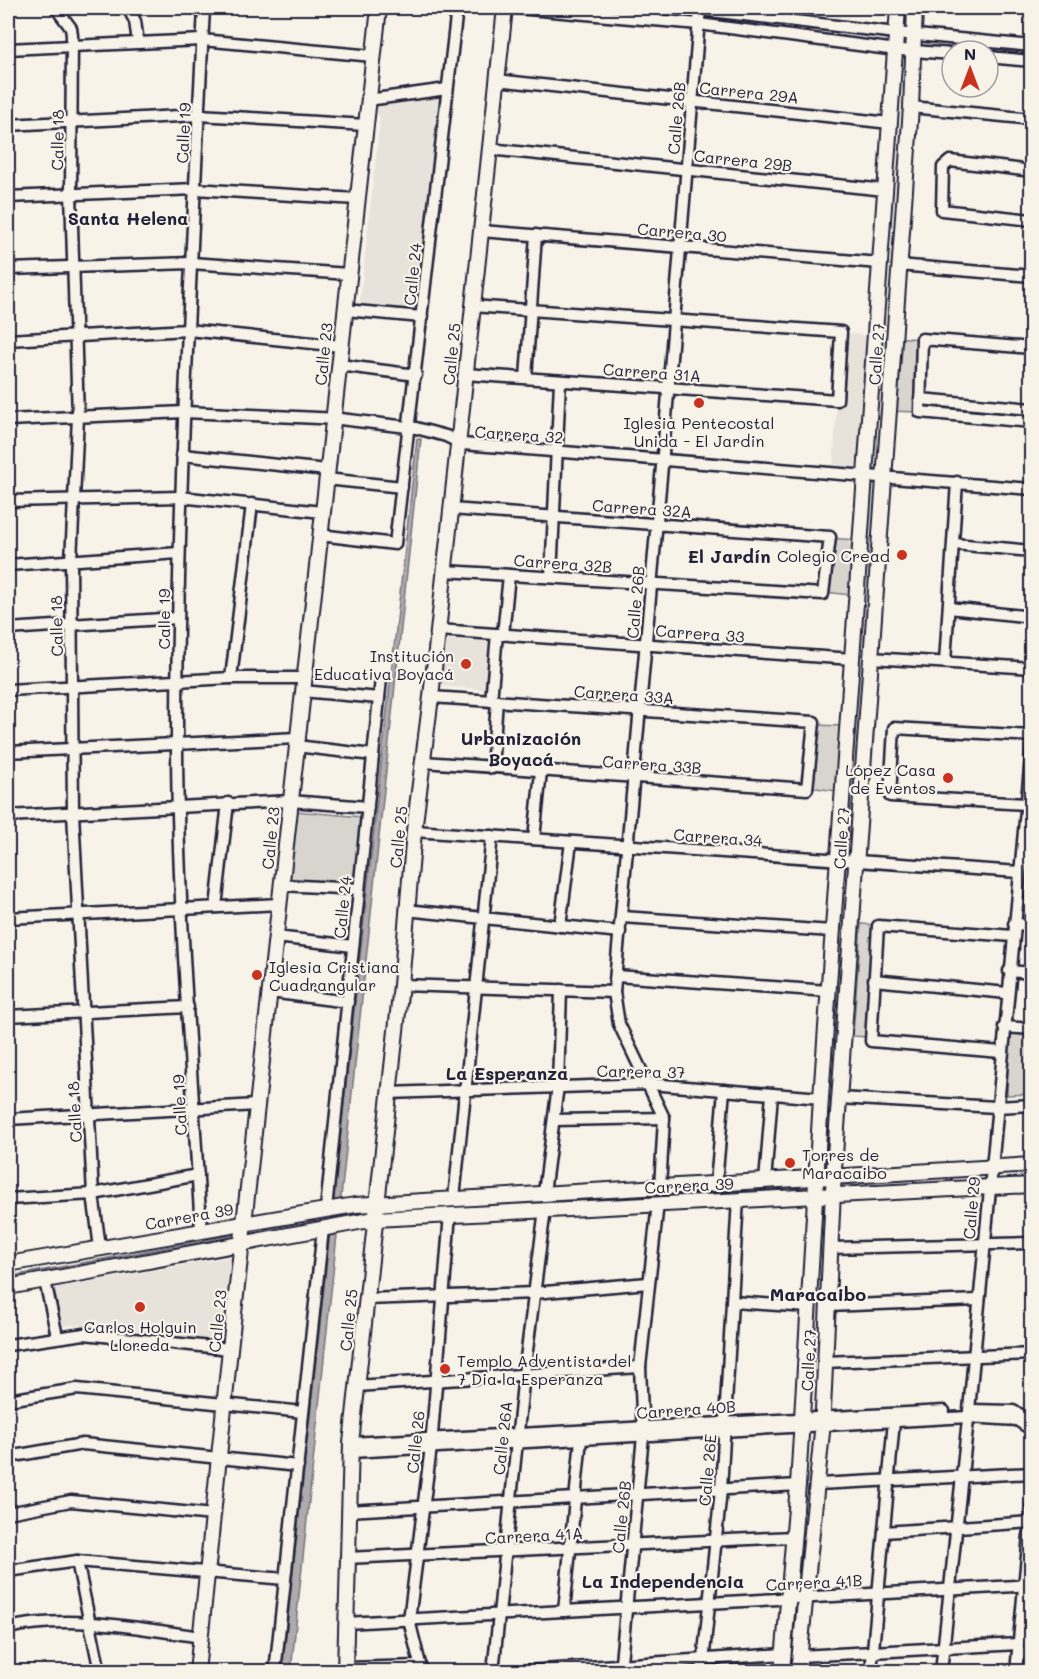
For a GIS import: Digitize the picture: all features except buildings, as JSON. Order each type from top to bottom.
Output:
[{"type":"main road","name":"Calle 23","points":[[197,1671],[230,1349],[379,8]]},
{"type":"main road","name":"Calle 25","points":[[345,1670],[346,1558],[351,1447],[401,985],[414,831],[445,571],[505,8]]},
{"type":"main road","name":"Calle 27","points":[[782,1671],[798,1485],[828,990],[898,8]]},
{"type":"main road","name":"Calle 27","points":[[798,1671],[818,1484],[833,1176],[910,107],[915,8]]},
{"type":"main road","name":"Carrera 39","points":[[8,1287],[45,1281],[243,1235],[333,1208],[454,1198],[1032,1165]]},
{"type":"main road","points":[[1006,1186],[1000,1177],[1004,1169],[1009,1166]]},
{"type":"main road","points":[[970,1168],[975,1172],[977,1178],[970,1188]]},
{"type":"main road","name":"Carrera 39","points":[[8,1264],[201,1231],[243,1235],[335,1226],[375,1218],[1032,1185]]},
{"type":"main road","name":"Carrera 39","points":[[335,1226],[377,1203]]},
{"type":"street","name":"Calle 18","points":[[56,8],[71,28],[72,46],[71,194],[78,417],[76,497],[71,560],[73,813],[93,1194],[100,1248]]},
{"type":"street","points":[[128,8],[135,21],[138,42]]},
{"type":"street","name":"Calle 19","points":[[201,1231],[181,909],[177,743],[180,497],[204,8]]},
{"type":"street","name":"Calle 24","points":[[320,536],[395,544],[402,487],[413,428],[422,317],[457,8]]},
{"type":"street","points":[[517,8],[699,24],[894,50],[940,53]]},
{"type":"street","points":[[685,8],[913,35],[1032,46]]},
{"type":"street","name":"Calle 26B","points":[[660,1188],[664,1118],[650,1083],[619,1024],[614,992],[663,460],[700,8]]},
{"type":"street","points":[[8,49],[202,40],[373,56]]},
{"type":"street","points":[[1000,58],[1032,61]]},
{"type":"street","name":"Carrera 29A","points":[[497,80],[890,123]]},
{"type":"street","points":[[369,100],[447,89]]},
{"type":"street","points":[[910,107],[1032,119]]},
{"type":"street","points":[[8,125],[199,115],[366,125]]},
{"type":"street","name":"Carrera 29B","points":[[489,149],[885,190]]},
{"type":"street","points":[[1032,171],[954,160],[943,167],[942,210],[1032,220]]},
{"type":"street","points":[[8,197],[195,189],[357,198]]},
{"type":"street","name":"Carrera 30","points":[[481,231],[880,262]]},
{"type":"street","points":[[526,378],[536,236]]},
{"type":"street","points":[[8,269],[191,263],[349,274]]},
{"type":"street","points":[[898,265],[1032,276]]},
{"type":"street","points":[[472,306],[673,320]]},
{"type":"street","points":[[345,310],[422,317]]},
{"type":"street","name":"Carrera 31A","points":[[465,374],[837,400],[841,332],[673,320]]},
{"type":"street","points":[[8,340],[188,330],[341,346]]},
{"type":"street","points":[[1032,348],[922,339],[920,399],[920,412],[1032,422]]},
{"type":"street","points":[[339,365],[416,375]]},
{"type":"street","points":[[551,578],[560,381]]},
{"type":"street","points":[[920,399],[1032,409]]},
{"type":"street","name":"Carrera 32","points":[[8,420],[184,412],[333,419],[413,428],[462,444],[1032,489]]},
{"type":"street","points":[[182,455],[327,474],[402,487]]},
{"type":"street","points":[[945,662],[957,482]]},
{"type":"street","points":[[8,501],[76,497],[180,497],[322,512]]},
{"type":"street","points":[[231,678],[252,504]]},
{"type":"street","name":"Carrera 32A","points":[[451,509],[830,537],[823,594]]},
{"type":"street","points":[[954,544],[1032,551]]},
{"type":"street","points":[[8,565],[178,553]]},
{"type":"street","name":"Carrera 32B","points":[[445,571],[823,594]]},
{"type":"street","points":[[492,768],[494,701],[500,635],[509,575]]},
{"type":"street","points":[[949,608],[1032,617]]},
{"type":"street","points":[[8,629],[178,618]]},
{"type":"street","name":"Carrera 33","points":[[438,630],[853,659]]},
{"type":"street","points":[[871,657],[1032,668]]},
{"type":"street","points":[[8,690],[231,678],[303,684],[379,698]]},
{"type":"street","name":"Calle 24","points":[[333,1208],[353,946],[381,679]]},
{"type":"street","name":"Carrera 33A","points":[[431,697],[814,722],[807,789]]},
{"type":"street","points":[[1026,804],[890,796],[894,728],[1032,736]]},
{"type":"street","points":[[8,752],[177,743],[297,742],[373,755]]},
{"type":"street","name":"Calle 29","points":[[941,1671],[974,1357],[988,1187],[1032,747]]},
{"type":"street","name":"Carrera 33B","points":[[423,762],[807,789]]},
{"type":"street","points":[[534,839],[540,771]]},
{"type":"street","points":[[8,816],[228,802],[290,801],[368,807]]},
{"type":"street","points":[[216,907],[228,802]]},
{"type":"street","name":"Carrera 34","points":[[414,831],[838,860],[1019,869],[1032,867]]},
{"type":"street","points":[[454,1198],[492,836]]},
{"type":"street","points":[[560,926],[571,842]]},
{"type":"street","points":[[281,885],[359,889]]},
{"type":"street","points":[[8,918],[279,904]]},
{"type":"street","points":[[406,910],[620,932]]},
{"type":"street","points":[[622,917],[832,931]]},
{"type":"street","points":[[1014,924],[1032,925]]},
{"type":"street","points":[[1001,1052],[871,1041],[878,926],[1013,936]]},
{"type":"street","points":[[276,937],[353,946]]},
{"type":"street","points":[[1010,971],[1032,973]]},
{"type":"street","points":[[616,976],[828,990]]},
{"type":"street","points":[[874,980],[1007,993]]},
{"type":"street","points":[[401,985],[614,992]]},
{"type":"street","points":[[544,1193],[558,1086],[561,990]]},
{"type":"street","points":[[270,992],[348,1002]]},
{"type":"street","points":[[8,1016],[188,1006]]},
{"type":"street","points":[[1004,1027],[1032,1029]]},
{"type":"street","name":"Carrera 37","points":[[388,1093],[650,1083],[821,1098]]},
{"type":"street","points":[[716,1184],[724,1090]]},
{"type":"street","points":[[765,1182],[772,1094]]},
{"type":"street","points":[[839,1098],[996,1107],[1032,1105]]},
{"type":"street","points":[[8,1119],[257,1105]]},
{"type":"street","points":[[554,1120],[664,1118]]},
{"type":"street","points":[[8,1199],[93,1194],[198,1175]]},
{"type":"street","name":"Calle 26E","points":[[702,1671],[721,1490],[738,1199]]},
{"type":"street","name":"Calle 26B","points":[[621,1668],[639,1494],[642,1432],[640,1367],[658,1203]]},
{"type":"street","name":"Calle 26A","points":[[493,1671],[524,1374],[545,1209]]},
{"type":"street","name":"Calle 26","points":[[421,1669],[409,1620],[431,1443],[450,1214]]},
{"type":"street","name":"Calle 25","points":[[275,1671],[303,1412],[335,1226]]},
{"type":"street","points":[[830,1248],[1032,1243]]},
{"type":"street","points":[[45,1281],[57,1336]]},
{"type":"street","points":[[367,1299],[534,1293],[648,1284]]},
{"type":"street","points":[[828,1306],[978,1300]]},
{"type":"street","points":[[732,1302],[810,1307]]},
{"type":"street","points":[[8,1345],[57,1336],[84,1334],[230,1349]]},
{"type":"street","points":[[824,1362],[1032,1354]]},
{"type":"street","points":[[357,1386],[640,1367]]},
{"type":"street","points":[[8,1400],[76,1389],[303,1412]]},
{"type":"street","name":"Carrera 40B","points":[[351,1447],[1005,1410],[1019,1417]]},
{"type":"street","name":"Carrera 40B","points":[[822,1421],[894,1421],[968,1413]]},
{"type":"street","points":[[1019,1417],[1032,1420]]},
{"type":"street","points":[[1019,1417],[1032,1430]]},
{"type":"street","points":[[871,1671],[894,1421]]},
{"type":"street","name":"Carrera 40B","points":[[518,1438],[581,1439],[642,1432]]},
{"type":"street","points":[[564,1611],[581,1439]]},
{"type":"street","points":[[8,1457],[83,1444],[298,1466]]},
{"type":"street","points":[[818,1484],[1032,1473]]},
{"type":"street","points":[[348,1511],[798,1485]]},
{"type":"street","points":[[8,1513],[71,1501],[213,1515]]},
{"type":"street","points":[[1016,1671],[1027,1585],[1032,1503]]},
{"type":"street","points":[[884,1532],[1030,1522]]},
{"type":"street","name":"Carrera 41A","points":[[346,1558],[794,1538]]},
{"type":"street","points":[[8,1571],[77,1561],[285,1579]]},
{"type":"street","points":[[77,1561],[100,1671]]},
{"type":"street","name":"Carrera 41B","points":[[346,1623],[1027,1585]]},
{"type":"street","points":[[8,1628],[46,1622],[91,1624],[201,1637]]},
{"type":"street","points":[[800,1656],[943,1648],[1018,1649],[1032,1653]]},
{"type":"street","points":[[512,1671],[621,1668],[703,1659],[784,1654]]},
{"type":"street","points":[[345,1670],[421,1669]]},
{"type":"shaded area","points":[[447,89],[422,317],[354,306],[360,301],[380,118],[368,100]]},
{"type":"shaded area","points":[[841,332],[870,336],[866,475],[833,472]]},
{"type":"shaded area","points":[[893,337],[922,339],[920,412],[888,411]]},
{"type":"shaded area","points":[[417,439],[421,439],[291,1671],[282,1672],[332,1209]]},
{"type":"shaded area","points":[[831,538],[854,540],[850,595],[825,592]]},
{"type":"shaded area","name":"Institución Educativa Boyacá","points":[[442,639],[493,642],[490,690],[439,686]]},
{"type":"shaded area","points":[[816,725],[841,726],[836,791],[810,787]]},
{"type":"shaded area","points":[[294,811],[362,817],[353,884],[287,879]]},
{"type":"shaded area","points":[[861,924],[875,925],[868,1037],[853,1036]]},
{"type":"shaded area","points":[[1009,1032],[1031,1034],[1031,1094],[1007,1095]]},
{"type":"shaded area","name":"Carlos Holguin Lloreda","points":[[234,1256],[224,1341],[73,1325],[56,1327],[50,1289]]},
{"type":"waterway","points":[[1010,1178],[1032,1177]]},
{"type":"waterway","points":[[249,1232],[297,1223]]},
{"type":"waterway","points":[[8,1277],[238,1234]]},
{"type":"place","name":"Iglesia Pentecostal Unida - El Jardin","points":[[699,403]]},
{"type":"place","name":"Colegio Cread","points":[[902,555]]},
{"type":"place","name":"Institución Educativa Boyacá","points":[[466,664]]},
{"type":"place","name":"López Casa de Eventos","points":[[948,778]]},
{"type":"place","name":"Iglesia Cristiana Cuadrangular","points":[[257,975]]},
{"type":"place","name":"Torres de Maracaibo","points":[[790,1163]]},
{"type":"place","name":"Carlos Holguin Lloreda","points":[[140,1307]]},
{"type":"place","name":"Templo Adventista del 7 Dia la Esperanza","points":[[445,1369]]},
{"type":"district","name":"Santa Helena","points":[[128,218]]},
{"type":"district","name":"El Jardín","points":[[729,556]]},
{"type":"district","name":"Urbanización Boyacá","points":[[521,748]]},
{"type":"district","name":"La Esperanza","points":[[507,1073]]},
{"type":"district","name":"Maracaibo","points":[[818,1294]]},
{"type":"district","name":"La Independencia","points":[[663,1581]]}]
